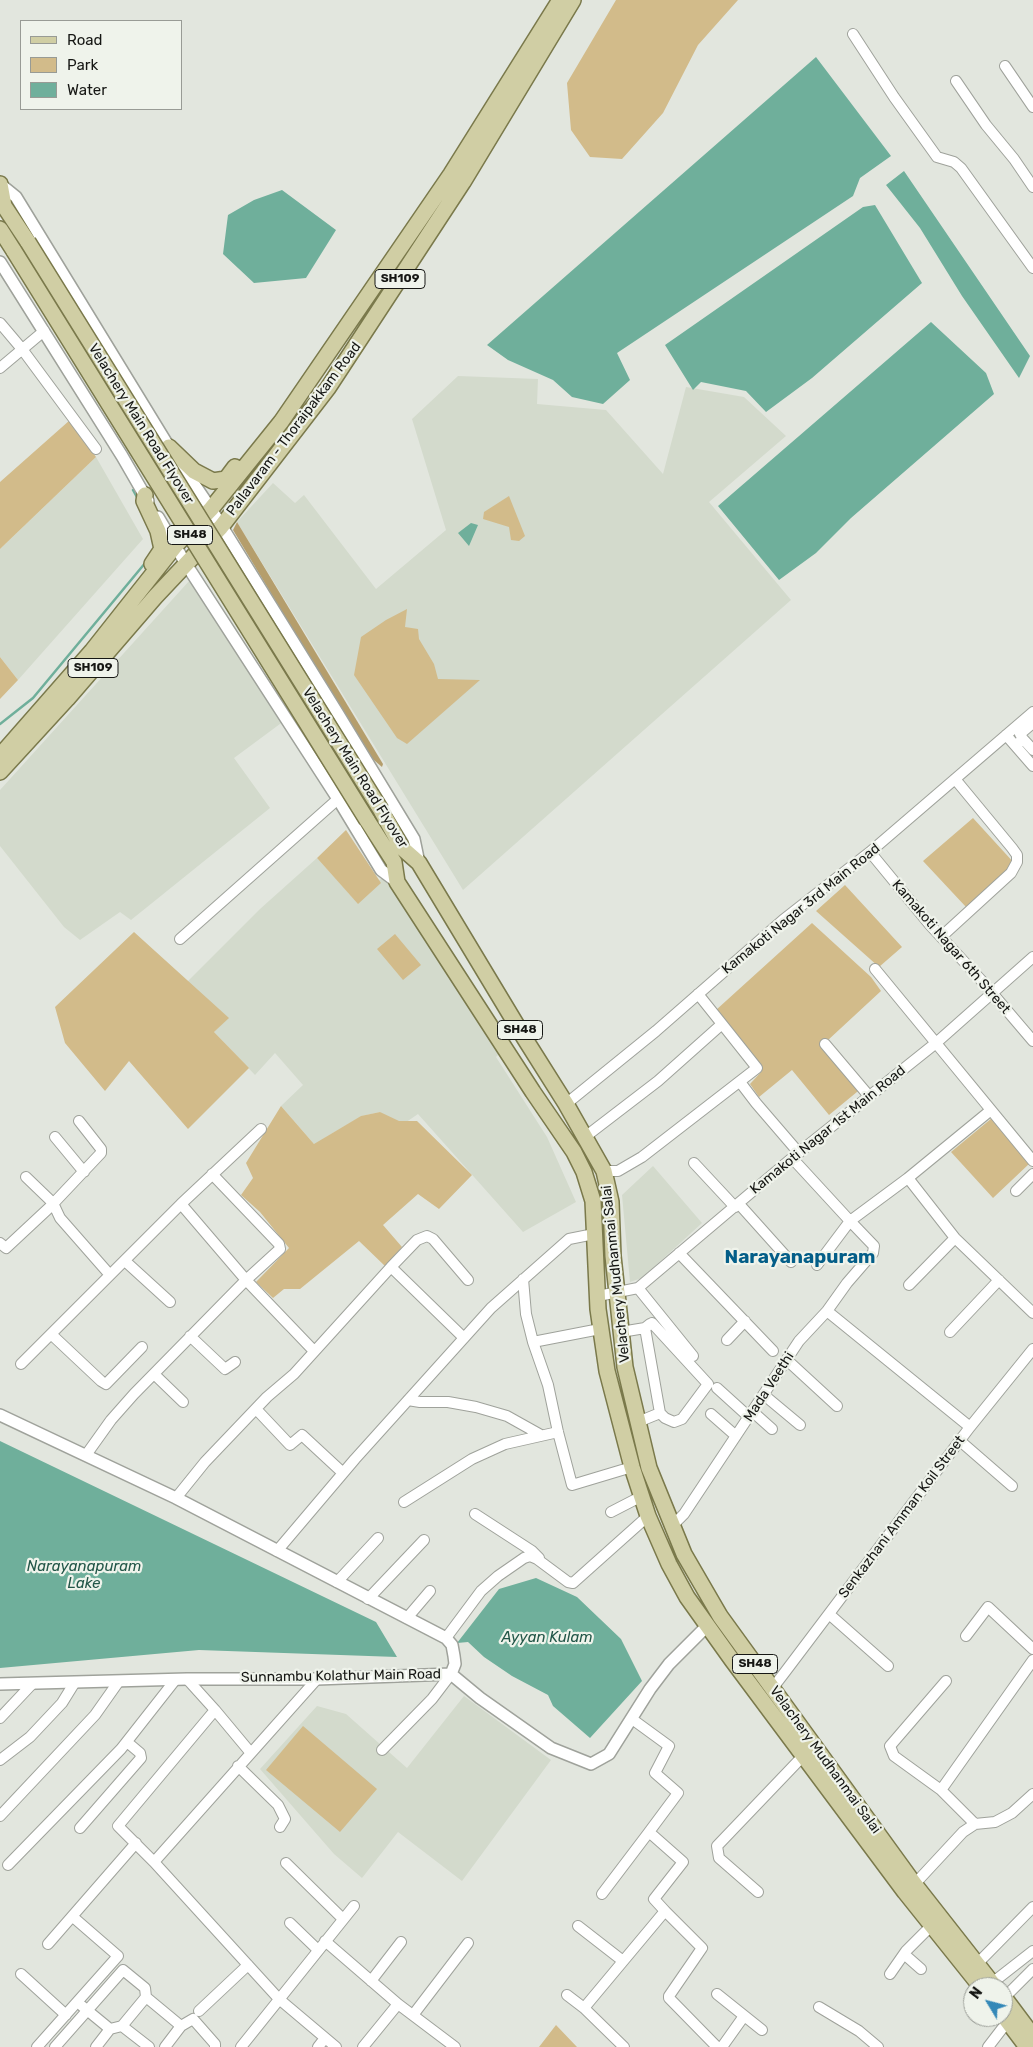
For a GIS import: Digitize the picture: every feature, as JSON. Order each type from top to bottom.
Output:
[{"type":"main road","name":"Pallavaram - Thoraipakkam Road","points":[[556,18],[560,0]]},
{"type":"main road","name":"Pallavaram - Thoraipakkam Road","points":[[283,424],[328,388],[337,376],[556,18],[573,0]]},
{"type":"main road","name":"Pallavaram - Thoraipakkam Road","points":[[0,756],[106,634],[175,546],[211,509],[283,424],[312,376],[461,172]]},
{"type":"main road","name":"Velachery Main Road Flyover","points":[[0,184],[4,206],[381,810],[402,848],[419,862]]},
{"type":"main road","name":"Velachery Main Road Flyover","points":[[0,229],[394,862],[397,882]]},
{"type":"main road","name":"Pallavaram - Thoraipakkam Road","points":[[0,772],[221,527],[266,445]]},
{"type":"main road","points":[[170,447],[194,471],[213,481],[226,479],[266,445]]},
{"type":"main road","points":[[106,634],[106,623],[162,549],[158,531],[144,501],[145,495]]},
{"type":"main road","name":"Velachery Mudhanmai Salai","points":[[419,862],[525,1039],[563,1098],[604,1171],[611,1202],[613,1256],[625,1367],[649,1468],[684,1554],[720,1616],[772,1686],[910,1888],[932,1925],[982,1977]]},
{"type":"main road","name":"Velachery Mudhanmai Salai","points":[[397,882],[424,921],[540,1104],[574,1152],[584,1172],[593,1202],[600,1329],[607,1371],[632,1467],[648,1516],[669,1564],[707,1626],[804,1755],[910,1888],[985,1977]]},
{"type":"main road","points":[[540,1104],[563,1098]]},
{"type":"main road","name":"Velachery Mudhanmai Salai","points":[[1013,2012],[1033,2036]]},
{"type":"main road","points":[[1013,2027],[1027,2047]]},
{"type":"street","points":[[853,34],[894,97],[937,157],[954,162],[962,168],[1033,268]]},
{"type":"street","points":[[1005,66],[1033,107]]},
{"type":"street","points":[[956,81],[986,125],[1014,159],[1033,187]]},
{"type":"street","points":[[0,184],[16,197],[170,447],[211,509],[414,839],[419,862]]},
{"type":"street","points":[[0,262],[122,456],[186,564],[338,799],[381,870],[397,882]]},
{"type":"street","points":[[0,323],[22,349],[96,449]]},
{"type":"street","points":[[0,368],[44,331]]},
{"type":"street","points":[[1033,715],[1020,734],[1019,742],[1033,766]]},
{"type":"street","name":"Kamakoti Nagar 3rd Main Road","points":[[563,1098],[698,994],[783,920],[870,852],[1006,735],[1033,715]]},
{"type":"street","points":[[1006,735],[1033,750]]},
{"type":"street","points":[[941,937],[1011,874],[1017,862],[1017,855],[1012,848],[955,779]]},
{"type":"street","points":[[180,939],[338,799]]},
{"type":"street","name":"Kamakoti Nagar 6th Street","points":[[870,852],[941,937],[1033,1041]]},
{"type":"street","name":"Kamakoti Nagar 1st Main Road","points":[[598,1296],[638,1288],[795,1155],[936,1042],[1033,957]]},
{"type":"street","points":[[875,969],[1033,1160]]},
{"type":"street","points":[[604,1171],[618,1171],[642,1157],[757,1068],[698,994]]},
{"type":"street","points":[[585,1137],[658,1081],[722,1024]]},
{"type":"street","points":[[825,1044],[869,1096]]},
{"type":"street","points":[[740,1082],[795,1155],[850,1221]]},
{"type":"street","points":[[816,1265],[850,1221],[908,1178],[991,1110]]},
{"type":"street","points":[[0,1243],[6,1248],[101,1153],[101,1149],[79,1121]]},
{"type":"street","points":[[21,1364],[181,1204],[261,1129]]},
{"type":"street","points":[[55,1138],[84,1172]]},
{"type":"street","points":[[694,1163],[791,1262]]},
{"type":"street","points":[[86,1456],[111,1420],[190,1336],[280,1247],[212,1174]]},
{"type":"street","points":[[1016,1190],[1033,1174]]},
{"type":"street","points":[[26,1177],[53,1203],[60,1218],[110,1275]]},
{"type":"street","points":[[908,1178],[955,1238],[1033,1313]]},
{"type":"street","points":[[181,1204],[246,1280],[314,1352]]},
{"type":"street","name":"Mada Veethi","points":[[672,1526],[684,1514],[799,1341],[827,1311],[847,1283],[874,1253],[874,1246],[850,1221]]},
{"type":"street","points":[[278,1551],[343,1473],[491,1308],[569,1239],[594,1234]]},
{"type":"street","points":[[176,1498],[205,1462],[256,1409],[294,1374],[417,1240],[428,1236],[433,1239],[468,1280]]},
{"type":"street","points":[[909,1285],[955,1238]]},
{"type":"street","points":[[679,1253],[773,1351]]},
{"type":"street","points":[[125,1260],[170,1302]]},
{"type":"street","points":[[391,1267],[464,1338]]},
{"type":"street","points":[[523,1279],[526,1314],[532,1342],[548,1385],[572,1485],[632,1467]]},
{"type":"street","points":[[950,1332],[999,1280]]},
{"type":"street","points":[[638,1288],[694,1356]]},
{"type":"street","points":[[827,1311],[970,1427]]},
{"type":"street","points":[[621,1332],[648,1325],[660,1316]]},
{"type":"street","points":[[728,1340],[745,1321]]},
{"type":"street","points":[[648,1325],[708,1384],[682,1419],[674,1422],[665,1418],[660,1413],[648,1325]]},
{"type":"street","points":[[532,1342],[600,1329]]},
{"type":"street","points":[[51,1334],[106,1384],[142,1347]]},
{"type":"street","points":[[190,1336],[223,1368],[227,1369],[235,1362]]},
{"type":"street","name":"Senkazhani Amman Koil Street","points":[[772,1686],[776,1685],[960,1440],[1033,1349]]},
{"type":"street","points":[[787,1360],[837,1406]]},
{"type":"street","points":[[154,1374],[183,1402]]},
{"type":"street","points":[[717,1388],[772,1429]]},
{"type":"street","points":[[764,1395],[800,1425]]},
{"type":"street","points":[[408,1400],[448,1402],[476,1407],[507,1416],[541,1435]]},
{"type":"street","points":[[256,1409],[290,1445],[302,1435],[343,1473]]},
{"type":"street","points":[[638,1422],[660,1413]]},
{"type":"street","points":[[712,1414],[736,1436]]},
{"type":"street","points":[[0,1415],[176,1498],[446,1638],[452,1645],[454,1656],[455,1664],[451,1674],[432,1699],[382,1750]]},
{"type":"street","points":[[404,1502],[472,1458],[505,1444],[558,1432]]},
{"type":"street","points":[[960,1440],[1012,1486]]},
{"type":"street","points":[[611,1512],[642,1496]]},
{"type":"street","points":[[474,1514],[532,1552],[540,1561]]},
{"type":"street","points":[[446,1638],[481,1591],[498,1576],[524,1558],[534,1557],[568,1582],[573,1583],[648,1516]]},
{"type":"street","points":[[336,1582],[378,1538]]},
{"type":"street","points":[[368,1599],[424,1540]]},
{"type":"street","points":[[407,1618],[430,1591]]},
{"type":"street","points":[[966,1636],[988,1607],[1033,1649]]},
{"type":"street","points":[[829,1614],[888,1666]]},
{"type":"street","name":"Sunnambu Kolathur Main Road","points":[[0,1684],[181,1679],[317,1679],[451,1674],[480,1698],[551,1748],[591,1764],[609,1754],[650,1689],[669,1664],[707,1626]]},
{"type":"street","points":[[941,1790],[1033,1660]]},
{"type":"street","points":[[8,1865],[127,1742],[181,1679],[214,1710],[250,1752]]},
{"type":"street","points":[[154,1862],[317,1679]]},
{"type":"street","points":[[0,1816],[95,1715],[119,1681]]},
{"type":"street","points":[[946,1681],[890,1746],[894,1756],[941,1790],[975,1824]]},
{"type":"street","points":[[0,1760],[30,1737],[62,1703],[75,1682]]},
{"type":"street","points":[[0,1718],[33,1683]]},
{"type":"street","points":[[214,1710],[118,1826],[154,1862],[279,1999],[336,2047]]},
{"type":"street","points":[[602,1894],[678,1793],[655,1773],[668,1746],[632,1719]]},
{"type":"street","points":[[80,1828],[141,1758],[140,1753],[127,1742]]},
{"type":"street","points":[[758,1892],[719,1858],[717,1846],[804,1755]]},
{"type":"street","points":[[238,1766],[278,1805],[285,1820],[280,1827]]},
{"type":"street","points":[[910,1888],[963,1832],[975,1824],[995,1822],[1012,1813],[1033,1794]]},
{"type":"street","points":[[649,1832],[683,1862],[654,1900],[702,1948],[669,1998],[717,2047]]},
{"type":"street","points":[[48,1944],[136,1843]]},
{"type":"street","points":[[286,1863],[343,1920]]},
{"type":"street","points":[[242,2047],[354,1906]]},
{"type":"street","points":[[976,1965],[1033,1907]]},
{"type":"street","points":[[584,2008],[665,1912]]},
{"type":"street","points":[[38,2047],[118,1956],[73,1917]]},
{"type":"street","points":[[290,1923],[318,1950]]},
{"type":"street","points":[[890,1974],[904,1954],[932,1925]]},
{"type":"street","points":[[578,1926],[623,1961]]},
{"type":"street","points":[[325,1941],[398,2004],[455,2047]]},
{"type":"street","points":[[371,1981],[401,1942]]},
{"type":"street","points":[[413,2015],[468,1943]]},
{"type":"street","points":[[1008,1977],[1033,1951]]},
{"type":"street","points":[[904,1954],[921,1969]]},
{"type":"street","points":[[199,2011],[248,1965]]},
{"type":"street","points":[[1013,1980],[1033,1969]]},
{"type":"street","points":[[55,2047],[123,1970],[145,1988],[146,1997],[181,2026]]},
{"type":"street","points":[[21,1974],[66,2015]]},
{"type":"street","points":[[717,1994],[762,2030]]},
{"type":"street","points":[[566,1995],[584,2008],[624,2047]]},
{"type":"street","points":[[96,2047],[110,2029],[122,2026],[146,1997]]},
{"type":"street","points":[[78,2002],[110,2029]]},
{"type":"street","points":[[363,2047],[398,2004]]},
{"type":"street","points":[[819,2007],[859,2032],[878,2047]]},
{"type":"street","points":[[722,2047],[744,2016]]},
{"type":"street","points":[[169,2046],[181,2026],[193,2019],[215,2044],[215,2047]]},
{"type":"street","points":[[122,2026],[149,2047]]},
{"type":"street","points":[[988,2047],[1000,2027]]},
{"type":"street","points":[[318,2047],[325,2038]]},
{"type":"shaded area","points":[[458,376],[538,379],[537,404],[606,410],[663,474],[686,387],[744,397],[786,436],[709,502],[791,600],[463,890],[237,522],[273,483],[295,503],[304,495],[376,589],[446,530],[412,419]]},
{"type":"shaded area","points":[[96,457],[143,539],[18,680],[0,657],[0,549]]},
{"type":"shaded area","points":[[237,522],[383,764],[382,767],[368,755],[233,530]]},
{"type":"shaded area","points":[[190,580],[284,721],[234,758],[270,808],[131,920],[120,912],[80,940],[64,927],[0,846],[0,790]]},
{"type":"shaded area","points":[[317,858],[354,899],[385,876],[500,1053],[496,1057],[547,1137],[576,1202],[523,1232],[418,1114],[399,1127],[380,1112],[362,1116],[326,1137],[318,1144],[314,1144],[281,1106],[303,1085],[275,1053],[255,1075],[214,1032],[228,1018],[187,982],[260,909]]},
{"type":"shaded area","points":[[653,1166],[702,1223],[642,1278],[630,1282],[622,1195]]},
{"type":"shaded area","points":[[464,1696],[551,1760],[462,1881],[398,1832],[362,1878],[334,1854],[260,1769],[317,1706],[346,1714],[407,1768]]},
{"type":"green space","points":[[616,0],[738,0],[698,45],[663,113],[622,159],[590,157],[571,130],[567,83]]},
{"type":"green space","points":[[70,420],[96,457],[0,549],[0,482]]},
{"type":"green space","points":[[509,496],[525,536],[519,541],[511,540],[509,527],[483,519],[484,512]]},
{"type":"green space","points":[[407,609],[405,627],[418,629],[419,639],[434,664],[438,679],[480,680],[407,744],[397,738],[354,675],[361,637],[386,620]]},
{"type":"green space","points":[[0,657],[18,680],[0,699]]},
{"type":"green space","points":[[973,818],[1015,864],[966,907],[923,861]]},
{"type":"green space","points":[[346,830],[381,883],[358,904],[317,858]]},
{"type":"green space","points":[[845,885],[902,947],[879,967],[816,911]]},
{"type":"green space","points":[[812,923],[871,977],[881,991],[827,1041],[863,1087],[829,1115],[792,1070],[759,1097],[750,1084],[762,1071],[716,1010]]},
{"type":"green space","points":[[134,932],[229,1018],[214,1032],[249,1068],[188,1129],[129,1061],[105,1091],[65,1043],[55,1007]]},
{"type":"green space","points":[[395,934],[421,965],[403,980],[377,949]]},
{"type":"green space","points":[[281,1106],[314,1144],[361,1116],[380,1112],[399,1121],[417,1121],[472,1175],[439,1209],[418,1194],[383,1225],[402,1247],[386,1267],[359,1241],[300,1289],[284,1289],[273,1298],[256,1282],[289,1248],[260,1212],[241,1195],[253,1178],[246,1163]]},
{"type":"green space","points":[[992,1118],[1030,1163],[993,1198],[951,1152]]},
{"type":"green space","points":[[303,1726],[377,1789],[340,1832],[266,1770]]},
{"type":"green space","points":[[556,2025],[577,2047],[539,2047]]},
{"type":"water","points":[[816,57],[891,156],[860,178],[853,196],[617,353],[630,380],[603,404],[572,397],[553,380],[508,360],[487,345]]},
{"type":"water","points":[[904,171],[1030,356],[1019,378],[962,296],[920,228],[886,185]]},
{"type":"water","points":[[282,190],[336,230],[306,278],[254,283],[223,254],[228,215],[254,200]]},
{"type":"water","points":[[875,205],[922,283],[812,378],[766,412],[746,391],[701,382],[693,390],[665,345],[863,207]]},
{"type":"water","points":[[931,322],[986,373],[994,394],[851,518],[816,553],[779,580],[718,506]]},
{"type":"water","points":[[471,523],[478,525],[469,546],[458,533]]},
{"type":"water","name":"Narayanapuram Lake","points":[[0,1441],[376,1622],[397,1657],[199,1650],[0,1668]]},
{"type":"water","name":"Ayyan Kulam","points":[[536,1578],[577,1597],[621,1639],[642,1681],[590,1738],[553,1706],[548,1695],[512,1676],[484,1657],[468,1642],[457,1643],[499,1589]]},
{"type":"waterway","points":[[133,490],[138,499]]},
{"type":"waterway","points":[[0,724],[33,698],[146,562]]},
{"type":"district","name":"Narayanapuram","points":[[800,1258]]}]
